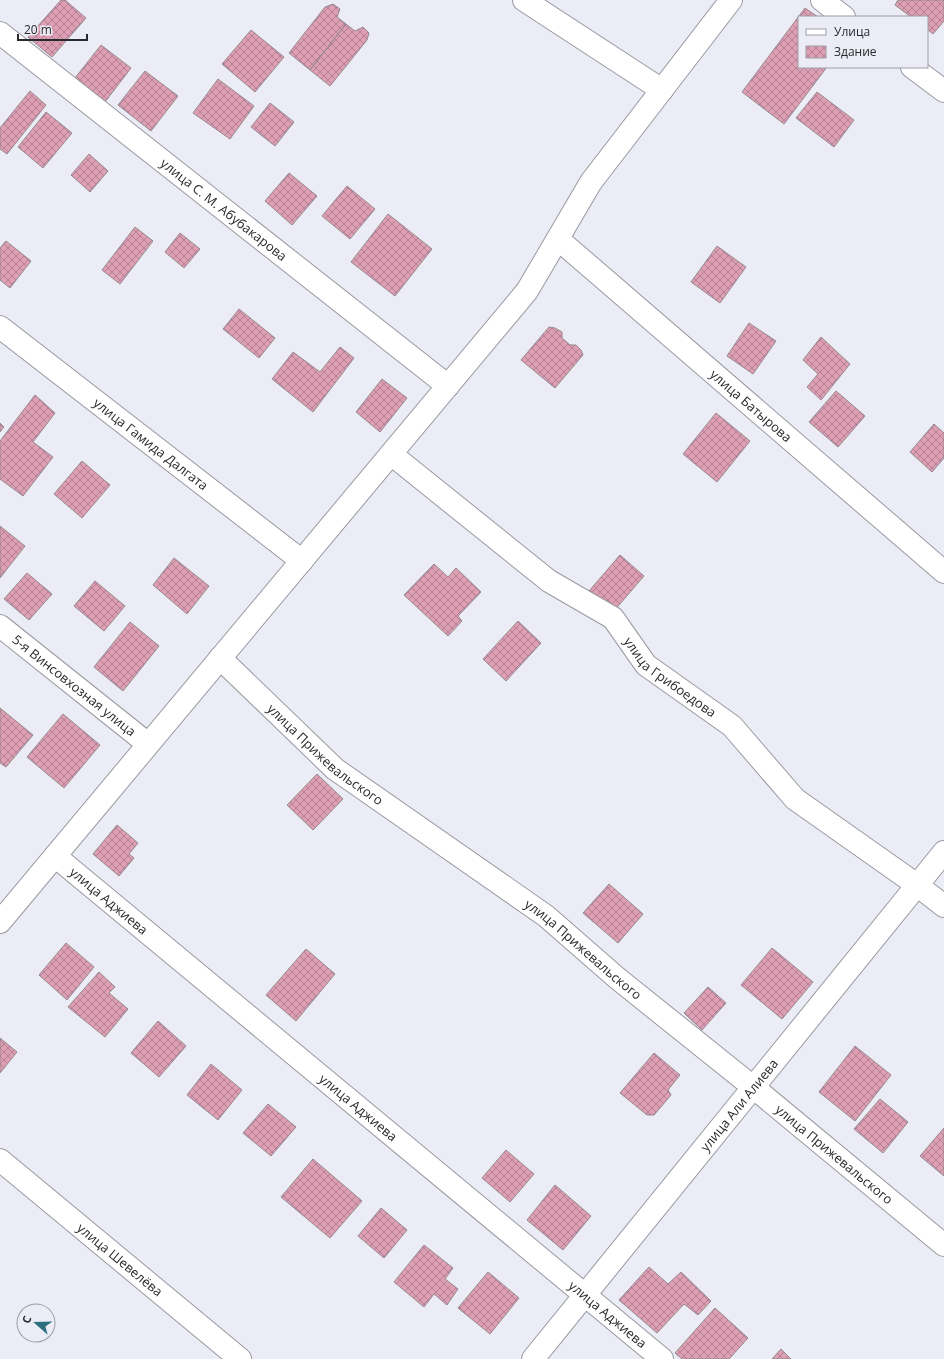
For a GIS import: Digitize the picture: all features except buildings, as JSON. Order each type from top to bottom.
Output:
[{"type":"street","points":[[524,0],[662,90]]},
{"type":"street","points":[[2,916],[55,856],[527,291],[591,182],[731,0]]},
{"type":"street","points":[[822,0],[843,16]]},
{"type":"street","name":"улица С. М. Абубакарова","points":[[0,33],[448,386]]},
{"type":"street","points":[[913,68],[944,91]]},
{"type":"street","name":"улица Батырова","points":[[558,239],[944,572]]},
{"type":"street","name":"улица Гамида Далгата","points":[[0,327],[302,561]]},
{"type":"street","name":"улица Грибоедова","points":[[391,454],[549,581],[613,618],[646,665],[732,726],[795,799],[917,885],[944,906]]},
{"type":"street","name":"5-я Винсовхозная улица","points":[[0,626],[148,744]]},
{"type":"street","name":"улица Прижевальского","points":[[220,658],[335,769],[546,916],[617,978],[753,1087],[944,1245]]},
{"type":"street","name":"улица Али Алиева","points":[[533,1359],[944,852]]},
{"type":"street","name":"улица Аджиева","points":[[55,856],[662,1359]]},
{"type":"street","name":"улица Шевелёва","points":[[0,1160],[240,1359]]}]
